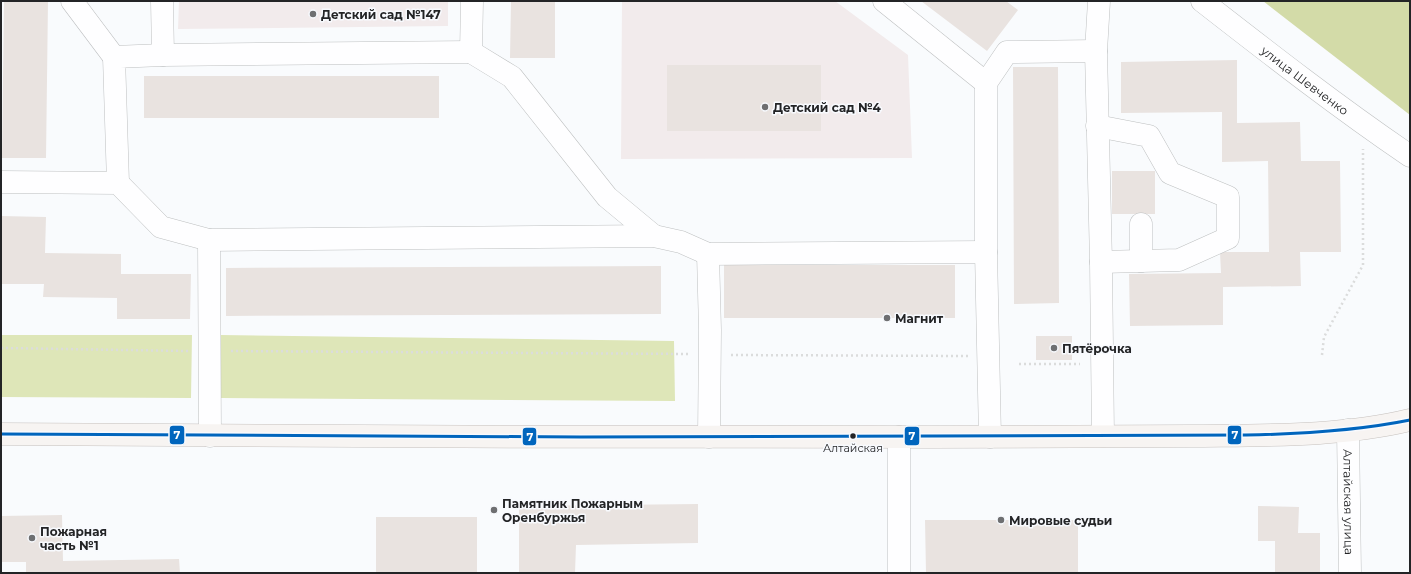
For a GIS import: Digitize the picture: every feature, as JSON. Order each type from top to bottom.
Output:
[{"type":"main road","points":[[1,434],[709,437],[1272,435],[1348,430],[1410,420]]},
{"type":"street","points":[[72,1],[114,57],[118,183],[161,228],[209,240],[654,236],[681,242],[708,254],[986,252]]},
{"type":"street","points":[[162,1],[163,56]]},
{"type":"street","points":[[471,52],[472,1]]},
{"type":"street","points":[[884,1],[986,83]]},
{"type":"street","points":[[1099,1],[1096,51],[1103,436]]},
{"type":"street","name":"улица Шевченко","points":[[1202,1],[1322,94],[1410,156]]},
{"type":"street","points":[[990,437],[986,252],[986,83],[1007,52],[1096,51]]},
{"type":"street","points":[[114,57],[471,52],[512,77],[607,197],[654,236]]},
{"type":"street","points":[[1097,126],[1149,136],[1170,173],[1228,197],[1228,238],[1179,260],[1101,262]]},
{"type":"street","points":[[1,182],[118,183]]},
{"type":"street","points":[[1141,224],[1141,261]]},
{"type":"street","points":[[209,240],[210,436]]},
{"type":"street","points":[[708,254],[710,330],[709,437]]},
{"type":"street","name":"Алтайская улица","points":[[1348,430],[1350,573]]},
{"type":"street","points":[[899,437],[899,573]]},
{"type":"path","points":[[1322,355],[1324,336],[1362,265],[1363,124]]},
{"type":"path","points":[[1,348],[195,351]]},
{"type":"path","points":[[227,351],[695,354]]},
{"type":"path","points":[[724,355],[973,356]]},
{"type":"path","points":[[1019,364],[1087,364]]},
{"type":"shaded area","name":"Детский сад №147","points":[[179,1],[448,1],[448,26],[178,29]]},
{"type":"shaded area","name":"Детский сад №4","points":[[622,1],[835,1],[908,55],[912,158],[621,159]]},
{"type":"green space","points":[[1263,1],[1410,1],[1410,115]]},
{"type":"green space","points":[[1,335],[192,335],[191,398],[1,397]]},
{"type":"green space","points":[[221,335],[674,341],[675,401],[221,398]]},
{"type":"building","points":[[4,1],[48,1],[46,158],[2,158]]},
{"type":"building","points":[[511,1],[555,1],[555,58],[510,58]]},
{"type":"building","points":[[921,1],[1006,1],[1018,10],[987,51]]},
{"type":"building","points":[[1237,60],[1237,123],[1300,122],[1301,161],[1340,161],[1341,252],[1300,252],[1301,286],[1223,287],[1223,325],[1130,326],[1129,274],[1221,273],[1220,252],[1269,252],[1268,161],[1222,162],[1222,112],[1121,113],[1121,62]]},
{"type":"building","points":[[667,65],[821,65],[821,131],[667,131]]},
{"type":"building","points":[[1013,67],[1058,67],[1059,303],[1014,304]]},
{"type":"building","points":[[144,76],[439,76],[439,118],[144,118]]},
{"type":"building","points":[[1112,171],[1155,171],[1155,214],[1112,214]]},
{"type":"building","points":[[1,216],[46,217],[45,253],[121,254],[121,274],[191,274],[190,319],[117,319],[117,298],[43,297],[44,284],[1,284]]},
{"type":"building","points":[[724,265],[955,265],[955,318],[724,318]]},
{"type":"building","points":[[661,266],[661,314],[226,316],[226,268]]},
{"type":"building","name":"Пятёрочка","points":[[1036,336],[1072,336],[1072,360],[1036,360]]},
{"type":"building","points":[[698,504],[698,543],[576,545],[575,573],[519,573],[519,506]]},
{"type":"building","points":[[1258,506],[1299,507],[1298,533],[1320,533],[1320,573],[1275,573],[1275,541],[1258,541]]},
{"type":"building","name":"Пожарная часть №1","points":[[62,515],[63,561],[179,559],[180,573],[26,573],[26,562],[1,562],[1,516]]},
{"type":"building","points":[[376,517],[477,517],[477,573],[376,573]]},
{"type":"building","points":[[925,520],[1078,520],[1078,573],[926,573]]},
{"type":"transit line","name":"7","points":[[1,434],[581,437],[1246,435],[1328,431],[1369,427],[1410,420]]},
{"type":"place","name":"Детский сад №147","points":[[313,14]]},
{"type":"place","name":"Детский сад №4","points":[[765,107]]},
{"type":"place","name":"Магнит","points":[[887,318]]},
{"type":"place","name":"Пятёрочка","points":[[1054,348]]},
{"type":"place","name":"Алтайская","points":[[853,436]]},
{"type":"place","name":"Памятник Пожарным Оренбуржья","points":[[494,510]]},
{"type":"place","name":"Мировые судьи","points":[[1001,520]]},
{"type":"place","name":"Пожарная часть №1","points":[[32,538]]}]
